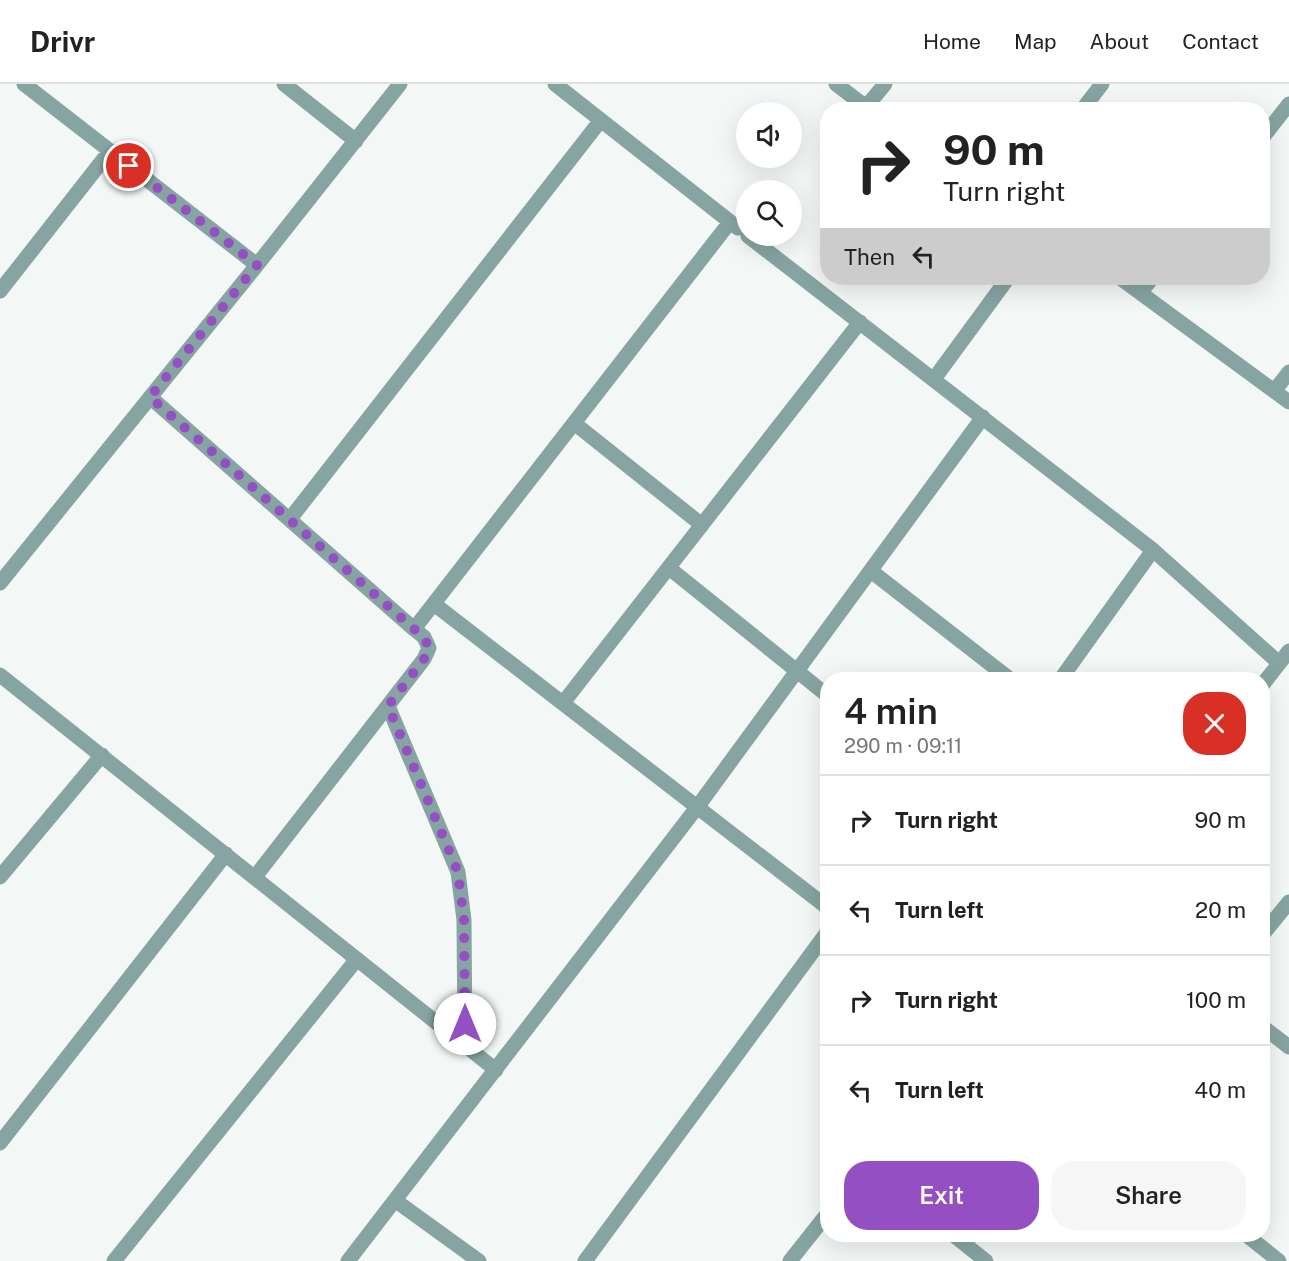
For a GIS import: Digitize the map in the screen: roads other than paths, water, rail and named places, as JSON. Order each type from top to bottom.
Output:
[{"type":"street","points":[[24,84],[257,265]]},
{"type":"street","points":[[284,84],[357,141]]},
{"type":"street","points":[[0,584],[357,141],[399,84]]},
{"type":"street","points":[[555,84],[736,227]]},
{"type":"street","points":[[836,84],[860,102]]},
{"type":"street","points":[[872,102],[885,84]]},
{"type":"street","points":[[1088,102],[1102,84]]},
{"type":"street","points":[[1270,128],[1289,104]]},
{"type":"street","points":[[290,519],[601,120]]},
{"type":"street","points":[[0,291],[110,152]]},
{"type":"street","points":[[414,629],[730,222]]},
{"type":"street","points":[[761,246],[1153,550],[1279,663]]},
{"type":"street","points":[[934,378],[1003,285]]},
{"type":"street","points":[[1130,285],[1289,402]]},
{"type":"street","points":[[1141,292],[1146,285]]},
{"type":"street","points":[[563,703],[860,322]]},
{"type":"street","points":[[1275,390],[1289,372]]},
{"type":"street","points":[[150,397],[424,637],[429,648],[424,659],[255,877]]},
{"type":"street","points":[[348,1261],[698,806],[983,417]]},
{"type":"street","points":[[574,423],[702,525]]},
{"type":"street","points":[[1066,672],[1153,550]]},
{"type":"street","points":[[669,568],[820,690]]},
{"type":"street","points":[[871,571],[1001,672]]},
{"type":"street","points":[[434,604],[820,902]]},
{"type":"street","points":[[1270,675],[1289,651]]},
{"type":"street","points":[[0,675],[496,1070]]},
{"type":"street","points":[[388,706],[458,872],[464,920],[465,1045]]},
{"type":"street","points":[[0,877],[102,755]]},
{"type":"street","points":[[0,1143],[226,854]]},
{"type":"street","points":[[1270,925],[1289,902]]},
{"type":"street","points":[[585,1261],[820,942]]},
{"type":"street","points":[[114,1261],[357,959]]},
{"type":"street","points":[[1270,1032],[1289,1047]]},
{"type":"street","points":[[396,1201],[479,1261]]},
{"type":"street","points":[[790,1261],[820,1223]]},
{"type":"street","points":[[962,1242],[986,1261]]},
{"type":"street","points":[[1255,1242],[1279,1261]]}]
